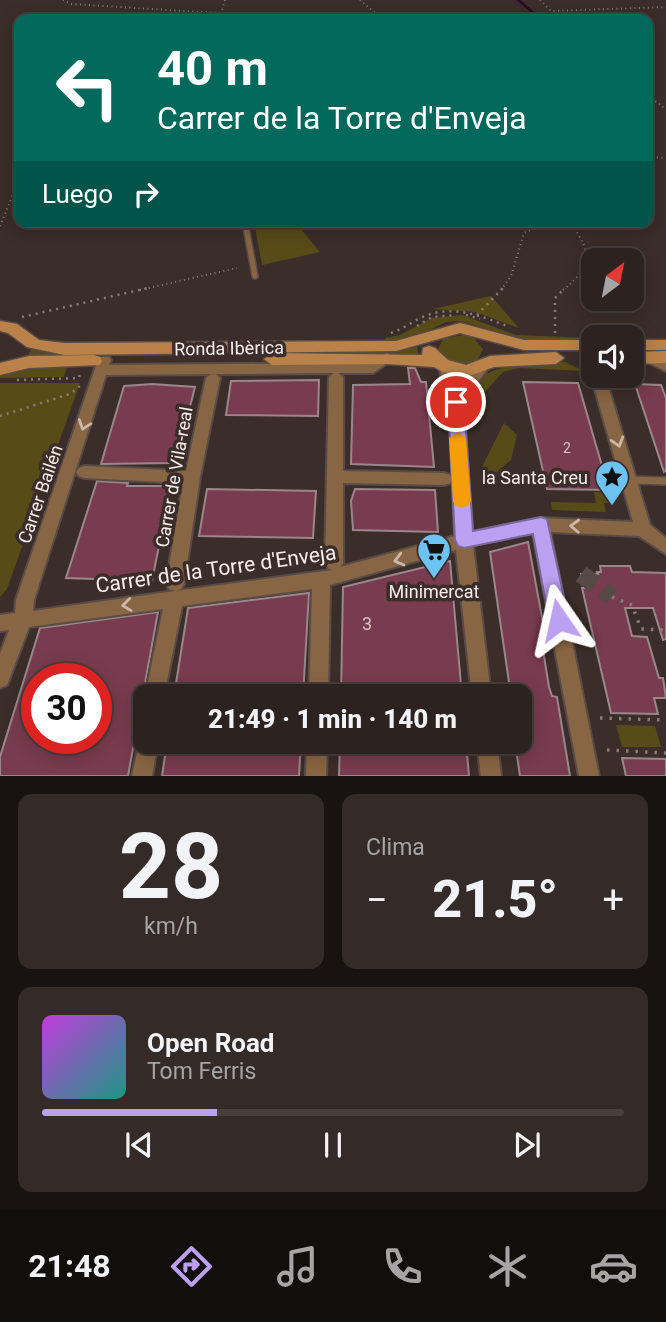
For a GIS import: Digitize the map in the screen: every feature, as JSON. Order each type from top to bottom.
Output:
[{"type":"street","name":"Ronda Ibèrica","points":[[0,326],[16,330],[24,339],[39,345],[88,349],[377,346],[414,342],[440,331],[477,325],[524,345],[581,345]]},
{"type":"street","points":[[456,402],[494,352],[477,325]]},
{"type":"street","points":[[433,336],[428,344],[429,353],[441,364],[450,394],[456,402],[464,540],[481,684]]},
{"type":"street","name":"Ronda Ibèrica","points":[[0,368],[18,357],[24,347],[24,339]]},
{"type":"street","points":[[644,345],[666,345]]},
{"type":"street","points":[[644,358],[666,357]]},
{"type":"street","name":"Ronda Ibèrica","points":[[0,368],[29,362],[102,365],[387,358],[441,364],[458,371],[520,358],[581,358]]},
{"type":"street","points":[[644,359],[666,366]]},
{"type":"street","name":"Carrer Bailén","points":[[0,679],[23,618],[25,600],[102,365]]},
{"type":"street","points":[[334,563],[336,377]]},
{"type":"street","name":"Carrer de Vila-real","points":[[157,684],[175,591],[192,477],[213,378]]},
{"type":"street","points":[[602,388],[643,530],[666,547]]},
{"type":"street","points":[[84,472],[192,477]]},
{"type":"street","points":[[335,477],[444,479]]},
{"type":"street","points":[[541,525],[589,776]]},
{"type":"street","name":"Carrer de la Torre d'Enveja","points":[[0,623],[175,591],[320,580],[464,540],[541,525],[643,530]]},
{"type":"street","points":[[319,684],[320,580]]},
{"type":"street","points":[[142,776],[146,754]]},
{"type":"street","points":[[316,776],[317,754]]},
{"type":"street","points":[[488,754],[491,776]]},
{"type":"lane","points":[[246,228],[255,276]]},
{"type":"lane","points":[[629,480],[666,481]]},
{"type":"path","points":[[63,0],[71,4],[221,14],[225,0]]},
{"type":"path","points":[[360,0],[376,14]]},
{"type":"path","points":[[540,0],[551,11],[666,8]]},
{"type":"path","points":[[0,226],[14,192]]},
{"type":"path","points":[[477,325],[511,276],[524,233],[536,228]]},
{"type":"path","points":[[555,334],[555,298],[567,284],[583,273],[586,257],[586,243],[575,228]]},
{"type":"path","points":[[20,317],[237,268]]},
{"type":"path","points":[[15,380],[79,379],[80,372]]},
{"type":"path","points":[[0,416],[70,394],[85,382]]},
{"type":"path","points":[[612,597],[632,605],[641,629],[666,630]]},
{"type":"path","points":[[600,718],[666,720]]},
{"type":"path","points":[[607,750],[666,753]]},
{"type":"shaded area","points":[[255,228],[300,228],[320,252],[262,265]]},
{"type":"shaded area","points":[[491,296],[519,328],[475,312],[433,309]]},
{"type":"shaded area","points":[[462,315],[516,335],[581,338],[581,341],[525,341],[461,321],[446,322],[417,336],[386,342],[385,338],[400,335],[432,318]]},
{"type":"shaded area","points":[[463,335],[473,337],[483,349],[477,361],[450,361],[438,349],[443,339]]},
{"type":"shaded area","points":[[417,347],[419,356],[398,353],[27,357],[32,348],[50,352],[384,350]]},
{"type":"shaded area","points":[[565,362],[581,371],[519,368],[503,372],[483,394],[467,403],[470,389],[478,379],[505,367]]},
{"type":"shaded area","points":[[28,366],[67,366],[64,377],[0,378],[0,374]]},
{"type":"shaded area","points":[[0,383],[80,383],[7,589],[0,597]]},
{"type":"shaded area","points":[[504,423],[517,435],[511,460],[491,477],[481,477],[482,467]]},
{"type":"shaded area","points":[[594,492],[614,493],[616,503],[604,503],[606,512],[552,510],[551,502],[596,503]]},
{"type":"shaded area","points":[[616,725],[655,726],[661,747],[622,747]]},
{"type":"building","points":[[408,368],[415,368],[421,382],[426,382],[434,467],[351,464],[353,385],[410,384]]},
{"type":"building","points":[[319,380],[318,416],[226,415],[231,381]]},
{"type":"building","points":[[523,382],[578,383],[609,490],[547,489]]},
{"type":"building","points":[[152,384],[195,387],[174,463],[101,464],[124,386]]},
{"type":"building","points":[[644,384],[661,385],[666,398],[664,472],[636,388],[644,388]]},
{"type":"building","points":[[97,481],[128,483],[127,486],[171,486],[152,581],[66,578]]},
{"type":"building","points":[[207,489],[316,491],[313,538],[199,536]]},
{"type":"building","points":[[355,489],[435,490],[438,532],[353,530],[351,501]]},
{"type":"building","points":[[528,542],[547,644],[542,644],[549,687],[552,696],[557,697],[570,776],[520,776],[517,754],[532,754],[532,684],[509,684],[490,552]]},
{"type":"building","points":[[450,561],[461,684],[341,684],[343,587]]},
{"type":"building","points":[[600,566],[630,566],[632,572],[666,573],[666,639],[663,640],[653,608],[625,608],[632,636],[647,637],[659,678],[663,678],[666,698],[654,698],[658,714],[611,713],[582,588],[581,574],[598,574],[597,572],[601,572]]},
{"type":"building","points":[[309,593],[304,684],[176,684],[188,608]]},
{"type":"building","points":[[158,612],[145,684],[133,684],[133,749],[128,776],[0,776],[0,757],[21,689],[21,754],[112,754],[112,663],[29,663],[40,628]]},
{"type":"building","points":[[165,754],[300,754],[299,776],[162,776]]},
{"type":"building","points":[[340,754],[467,754],[469,776],[339,776]]},
{"type":"building","points":[[622,758],[666,759],[666,776],[626,776]]},
{"type":"waterway","points":[[518,0],[535,14]]},
{"type":"tunnel","points":[[581,574],[612,597]]},
{"type":"slow traffic","points":[[458,438],[462,501]]},
{"type":"place","name":"la Santa Creu","points":[[612,507]]},
{"type":"place","name":"Minimercat","points":[[434,580]]},
{"type":"route","points":[[456,402],[464,540],[541,525],[559,620]]}]
